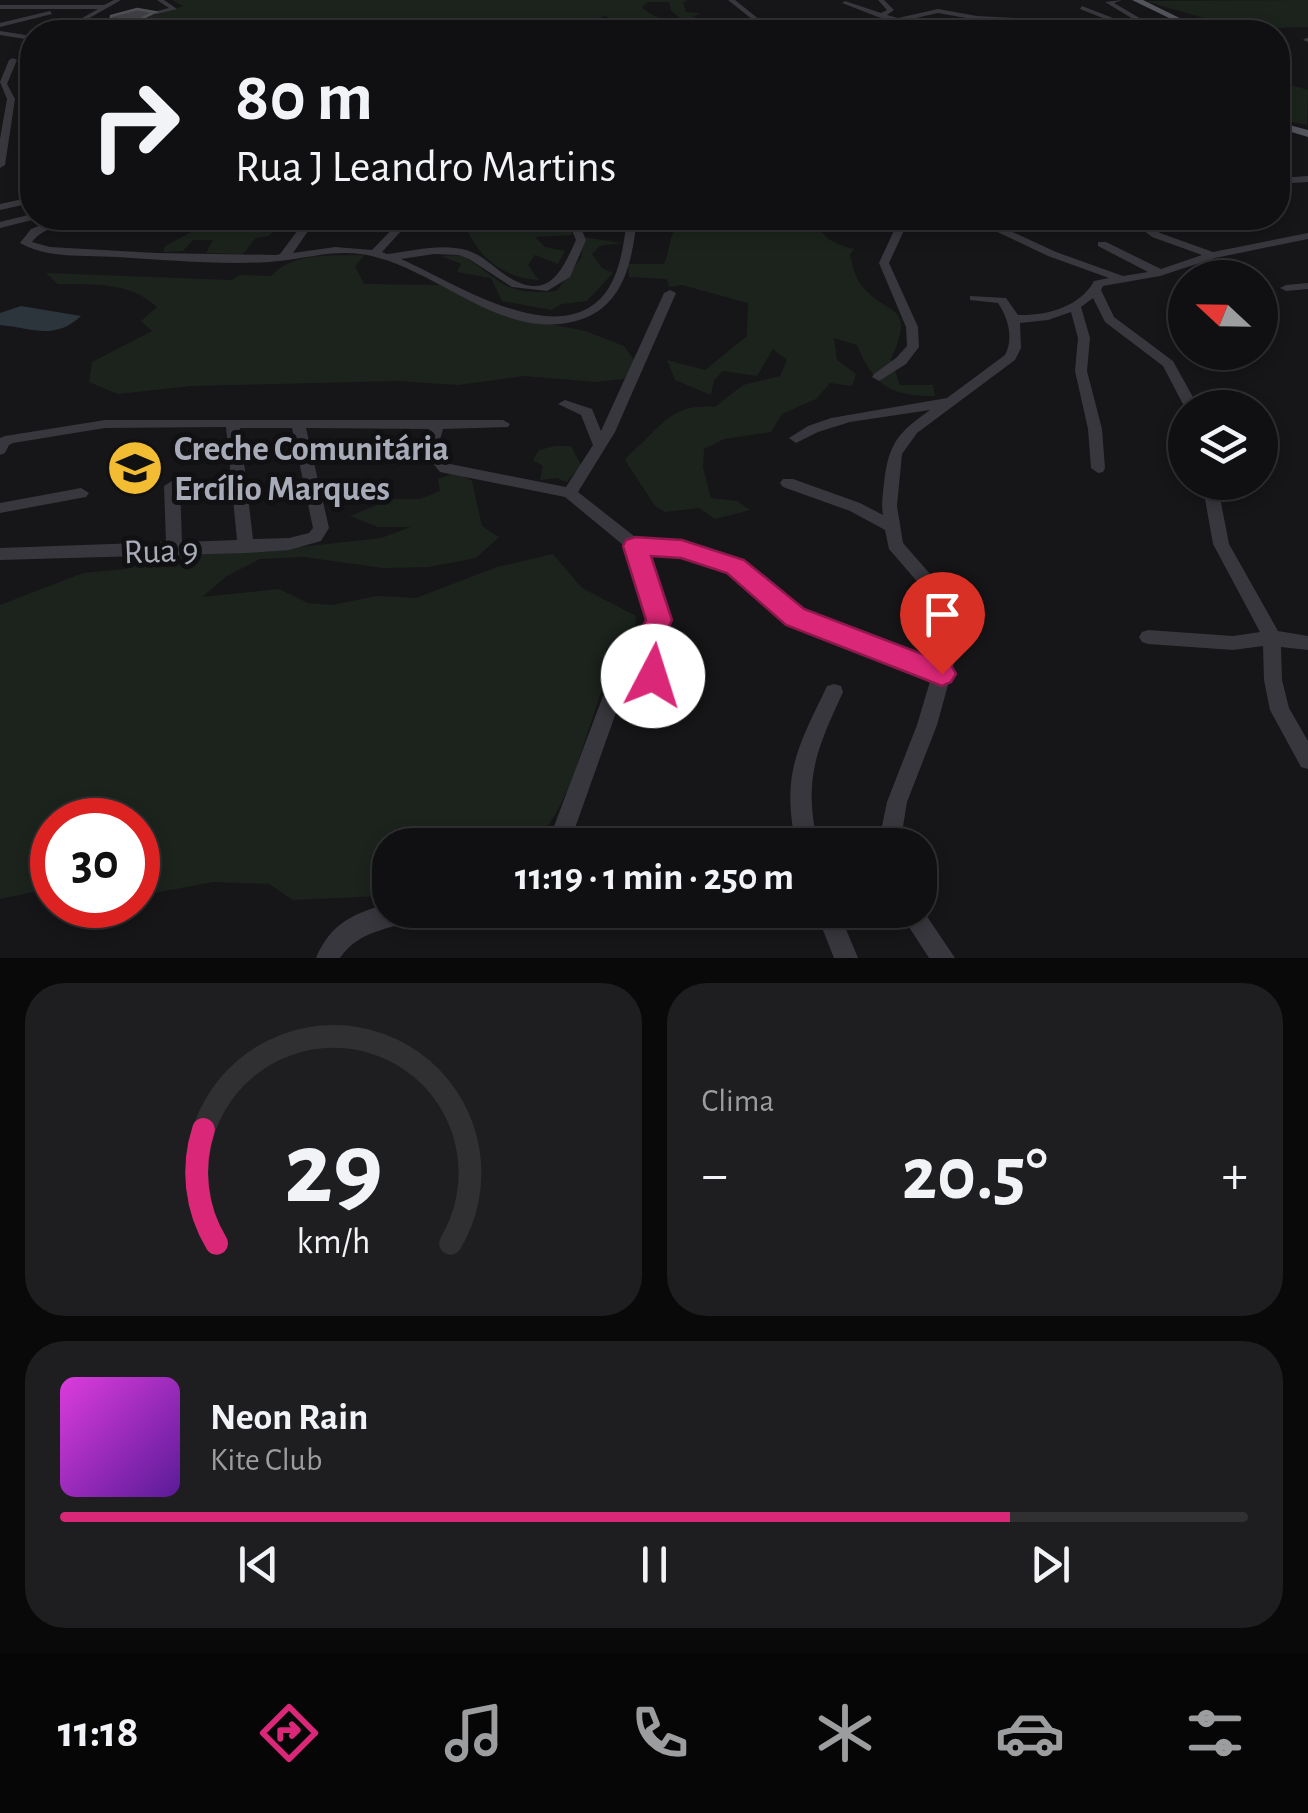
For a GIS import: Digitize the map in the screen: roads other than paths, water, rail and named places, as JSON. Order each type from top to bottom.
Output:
[{"type":"main road","points":[[1128,0],[1170,20]]},
{"type":"main road","points":[[1136,0],[1178,20]]},
{"type":"street","points":[[81,20],[118,0]]},
{"type":"street","points":[[129,20],[174,8],[160,0]]},
{"type":"street","points":[[731,0],[757,20]]},
{"type":"street","points":[[880,16],[891,10],[881,0]]},
{"type":"street","points":[[1119,0],[1108,2],[1138,20]]},
{"type":"street","points":[[845,3],[901,20],[938,11],[977,18],[1012,18]]},
{"type":"street","points":[[0,7],[105,7]]},
{"type":"street","points":[[21,20],[75,7]]},
{"type":"street","points":[[1082,8],[1114,20]]},
{"type":"street","points":[[2,53],[13,60],[20,59]]},
{"type":"street","points":[[0,165],[11,100],[3,84],[13,60]]},
{"type":"street","points":[[38,230],[26,244],[50,250],[284,257],[332,251],[380,255],[453,251],[472,257],[510,284],[548,288],[566,275],[581,240],[577,230]]},
{"type":"street","points":[[284,257],[303,230]]},
{"type":"street","points":[[380,255],[399,230]]},
{"type":"street","points":[[380,255],[495,305],[529,316],[568,319],[596,309],[618,288],[630,230]]},
{"type":"street","points":[[879,377],[901,362],[913,347],[912,327],[884,263],[899,230]]},
{"type":"street","points":[[1001,230],[1052,254],[1118,277]]},
{"type":"street","points":[[1149,230],[1212,255]]},
{"type":"street","points":[[1014,319],[1039,320],[1076,308],[1102,280],[1160,273],[1212,255],[1308,236]]},
{"type":"street","points":[[1102,244],[1160,273]]},
{"type":"street","points":[[1286,288],[1308,286]]},
{"type":"street","points":[[1095,290],[1109,318],[1168,364],[1182,390]]},
{"type":"street","points":[[570,493],[600,444],[651,342],[670,293]]},
{"type":"street","points":[[893,828],[898,802],[955,627],[952,613],[895,546],[890,526],[895,453],[912,430],[1010,357],[1015,348],[1014,319],[1004,302],[974,298]]},
{"type":"street","points":[[1076,308],[1084,338],[1080,371],[1095,429],[1098,468]]},
{"type":"street","points":[[796,438],[814,426],[914,411],[954,400]]},
{"type":"street","points":[[566,404],[587,412],[600,444]]},
{"type":"street","points":[[0,450],[3,442],[10,439],[105,424],[503,424]]},
{"type":"street","points":[[233,424],[246,547]]},
{"type":"street","points":[[437,424],[430,451],[445,468],[570,493],[635,546],[659,620],[648,641],[621,672],[564,828]]},
{"type":"street","name":"Rua 9","points":[[0,554],[246,547],[308,540],[321,528],[298,425]]},
{"type":"street","points":[[788,483],[855,507],[890,526]]},
{"type":"street","points":[[172,486],[174,550]]},
{"type":"street","points":[[0,508],[81,493]]},
{"type":"street","points":[[1212,500],[1221,544],[1272,638],[1272,680],[1280,710],[1308,760]]},
{"type":"street","points":[[635,546],[682,549],[736,566],[795,617],[942,674]]},
{"type":"street","points":[[1148,638],[1233,644],[1272,638],[1308,643]]},
{"type":"street","points":[[648,641],[657,711]]},
{"type":"street","points":[[803,828],[797,786],[801,763],[834,692]]},
{"type":"street","points":[[328,958],[332,947],[347,931],[372,923]]},
{"type":"street","points":[[834,928],[846,958]]},
{"type":"street","points":[[922,928],[943,958]]},
{"type":"place","name":"Creche Comunitária Ercílio Marques","points":[[135,468]]}]
